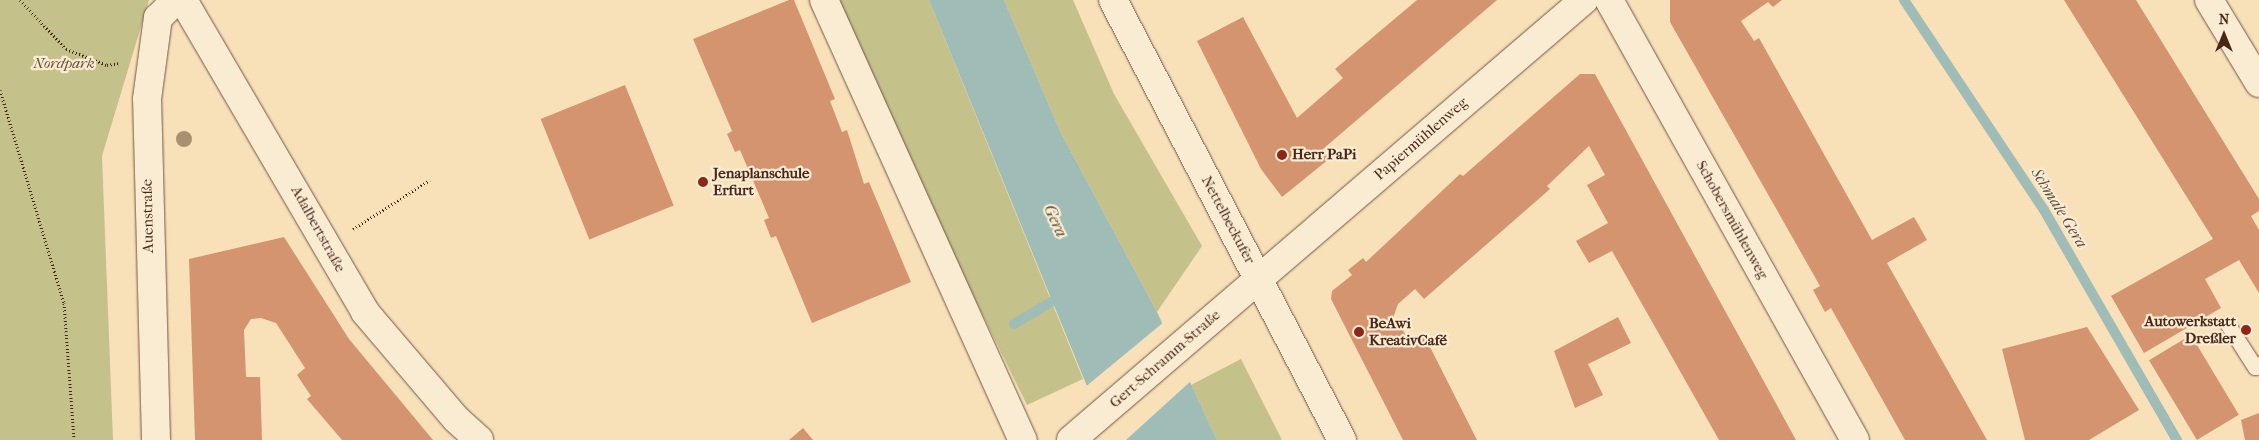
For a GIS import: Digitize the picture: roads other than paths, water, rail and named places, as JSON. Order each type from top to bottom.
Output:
[{"type":"street","name":"Auenstraße","points":[[156,440],[147,156],[150,59],[158,18],[176,0]]},
{"type":"street","name":"Adalbertstraße","points":[[183,0],[365,312],[430,390],[479,440]]},
{"type":"street","points":[[824,0],[1023,440]]},
{"type":"street","name":"Nettelbeckufer","points":[[1113,0],[1342,440]]},
{"type":"street","name":"Papiermühlenweg","points":[[1259,278],[1584,0]]},
{"type":"street","name":"Schobersmühlenweg","points":[[1609,0],[1855,440]]},
{"type":"street","points":[[2209,0],[2259,83]]},
{"type":"street","name":"Gert-Schramm-Straße","points":[[1071,440],[1259,278]]},
{"type":"lane","points":[[2228,325],[2255,367],[2259,364]]},
{"type":"water","name":"Gera","points":[[929,0],[1004,0],[1060,131],[1157,312],[1217,440],[1109,440]]},
{"type":"waterway","name":"Schmale Gera","points":[[1904,0],[2044,210],[2177,440]]},
{"type":"waterway","points":[[1014,324],[1063,295]]},
{"type":"place","name":"Herr PaPi","points":[[1282,155]]},
{"type":"place","name":"Jenaplanschule Erfurt","points":[[703,182]]},
{"type":"place","name":"Autowerkstatt Dreßler","points":[[2246,330]]},
{"type":"place","name":"BeAwi KreativCafé","points":[[1359,332]]},
{"type":"park label","name":"Nordpark","points":[[64,64]]}]
